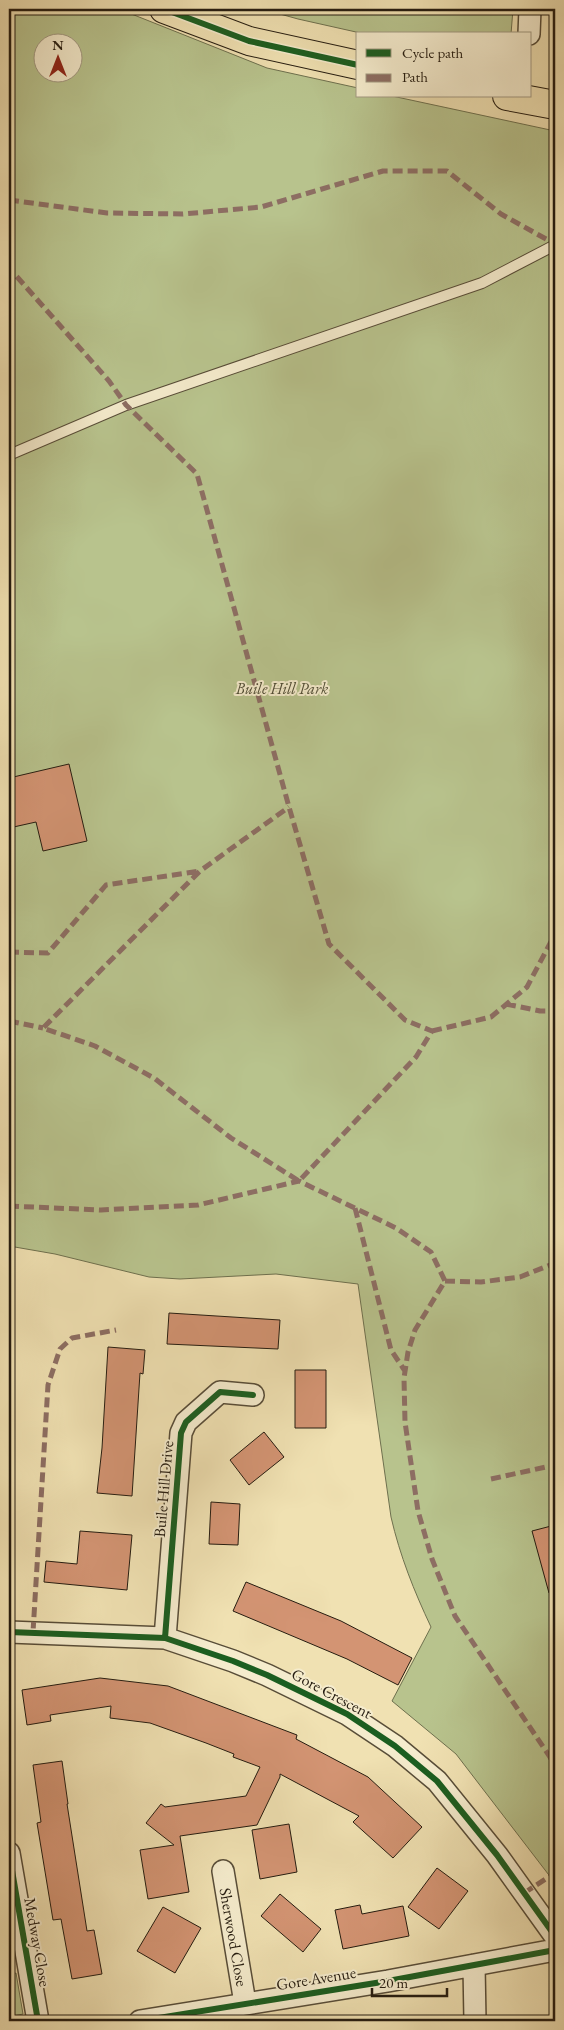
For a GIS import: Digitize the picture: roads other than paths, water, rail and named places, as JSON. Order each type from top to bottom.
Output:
[{"type":"main road","points":[[164,9],[249,41],[356,65]]},
{"type":"main road","points":[[519,98],[555,105]]},
{"type":"street","points":[[529,32],[530,9]]},
{"type":"street","name":"Buile Hill Drive","points":[[165,1638],[181,1433],[186,1422],[220,1392],[253,1394]]},
{"type":"street","name":"Gore Crescent","points":[[9,1632],[165,1638],[233,1661],[311,1695],[347,1714],[395,1746],[438,1781],[497,1855],[555,1936]]},
{"type":"street","name":"Medway Close","points":[[10,1862],[38,2021]]},
{"type":"street","name":"Sherwood Close","points":[[223,1871],[245,2003]]},
{"type":"street","name":"Gore Avenue","points":[[140,2021],[388,1981],[555,1950]]},
{"type":"street","points":[[474,1965],[475,2021]]},
{"type":"lane","points":[[9,455],[126,405],[482,284],[555,244]]},
{"type":"park label","name":"Buile Hill Park","points":[[282,688]]}]
